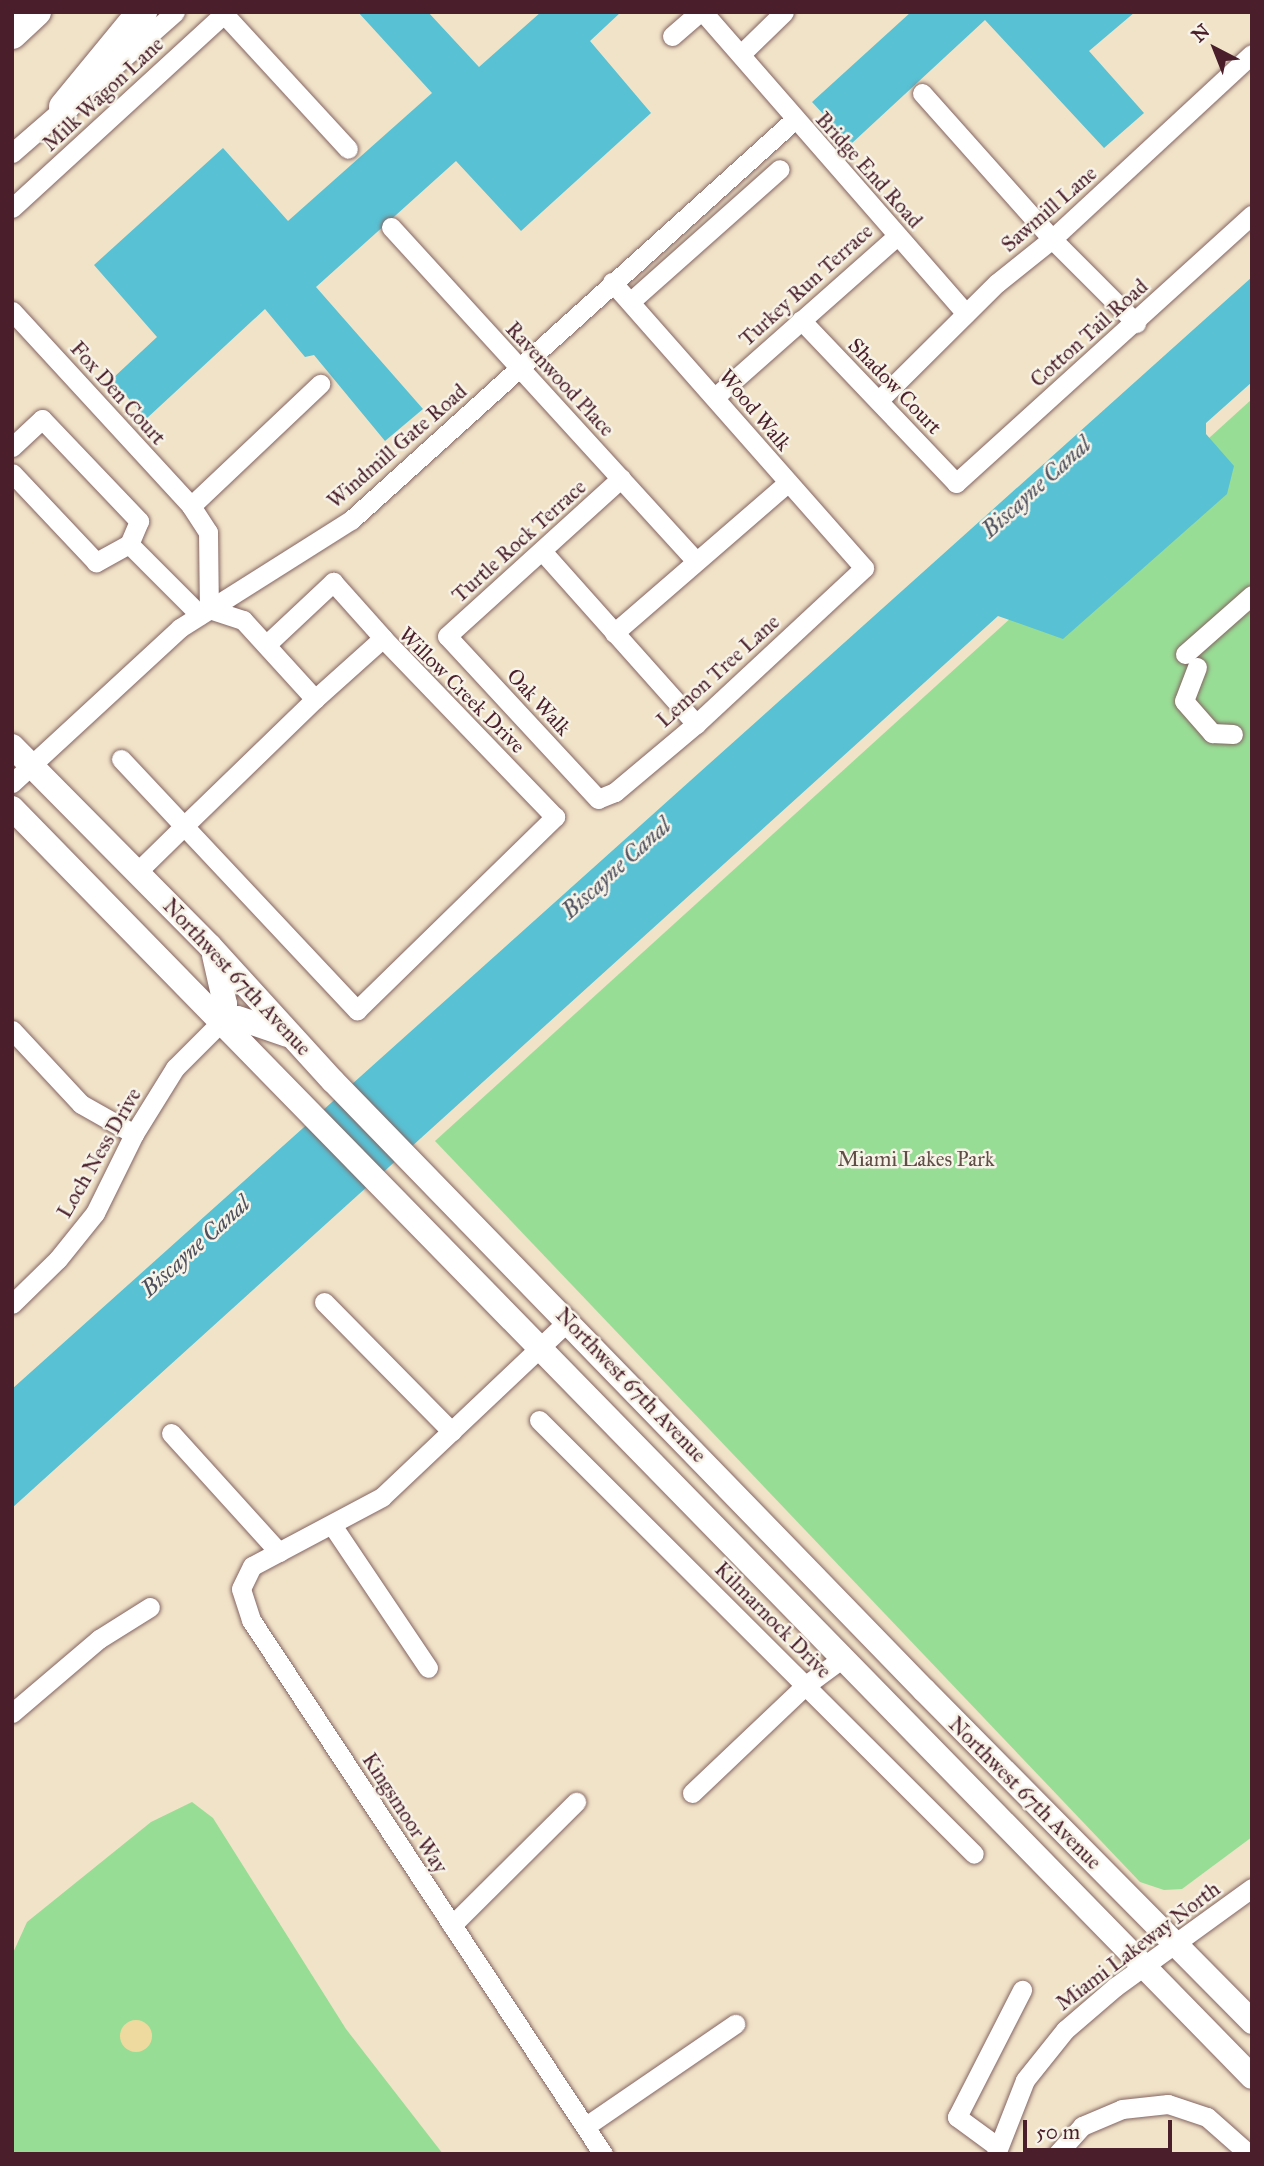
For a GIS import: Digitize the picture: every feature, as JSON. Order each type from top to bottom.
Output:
[{"type":"highway","points":[[12,34],[36,12]]},
{"type":"highway","points":[[64,107],[142,12]]},
{"type":"main road","name":"Northwest 67th Avenue","points":[[12,746],[210,946],[333,1081],[569,1320],[868,1632],[1252,2022]]},
{"type":"main road","name":"Northwest 67th Avenue","points":[[12,808],[446,1251],[840,1660],[1252,2077]]},
{"type":"main road","points":[[210,946],[225,1004],[221,1022],[238,1018],[294,1038]]},
{"type":"main road","points":[[840,1660],[868,1632]]},
{"type":"street","points":[[12,153],[175,12]]},
{"type":"street","points":[[672,36],[701,12]]},
{"type":"street","name":"Bridge End Road","points":[[701,12],[741,54],[794,120],[966,313]]},
{"type":"street","points":[[741,54],[785,12]]},
{"type":"street","name":"Milk Wagon Lane","points":[[12,208],[225,13],[348,149]]},
{"type":"street","name":"Sawmill Lane","points":[[879,400],[966,313],[1052,239],[1252,54]]},
{"type":"street","points":[[922,93],[1052,239],[1136,323]]},
{"type":"street","name":"Windmill Gate Road","points":[[12,783],[180,628],[351,520],[794,120]]},
{"type":"street","points":[[630,302],[780,169]]},
{"type":"street","name":"Cotton Tail Road","points":[[956,483],[1136,323],[1252,215]]},
{"type":"street","name":"Ravenwood Place","points":[[391,227],[696,561]]},
{"type":"street","name":"Turkey Run Terrace","points":[[715,397],[897,236]]},
{"type":"street","name":"Wood Walk","points":[[612,282],[864,568]]},
{"type":"street","name":"Fox Den Court","points":[[12,311],[191,506],[208,532],[204,612]]},
{"type":"street","name":"Shadow Court","points":[[801,320],[956,483]]},
{"type":"street","points":[[191,506],[320,384]]},
{"type":"street","points":[[12,447],[42,419],[139,521],[129,544],[96,562],[12,473]]},
{"type":"street","name":"Turtle Rock Terrace","points":[[447,636],[621,478]]},
{"type":"street","points":[[614,633],[787,483]]},
{"type":"street","points":[[129,544],[204,612],[243,620],[267,643],[315,699]]},
{"type":"street","points":[[542,551],[696,724]]},
{"type":"street","name":"Lemon Tree Lane","points":[[598,799],[615,792],[696,724],[864,568]]},
{"type":"street","points":[[267,643],[333,582],[383,638]]},
{"type":"street","points":[[1233,734],[1212,733],[1184,701],[1191,660],[1252,595]]},
{"type":"street","name":"Oak Walk","points":[[447,636],[598,799]]},
{"type":"street","name":"Willow Creek Drive","points":[[137,872],[184,826],[315,699],[383,638],[555,817],[357,1010],[184,826]]},
{"type":"street","points":[[121,759],[184,826]]},
{"type":"street","name":"Loch Ness Drive","points":[[12,1304],[58,1259],[95,1213],[134,1134],[175,1068],[221,1022]]},
{"type":"street","points":[[12,1030],[81,1104],[134,1134]]},
{"type":"street","points":[[324,1301],[452,1432]]},
{"type":"street","name":"Kingsmoor Way","points":[[569,1320],[382,1497],[253,1566],[241,1588],[251,1620],[603,2154]]},
{"type":"street","name":"Kilmarnock Drive","points":[[539,1420],[974,1854]]},
{"type":"street","points":[[171,1433],[279,1552]]},
{"type":"street","points":[[332,1525],[428,1668]]},
{"type":"street","points":[[12,1713],[99,1639],[150,1607]]},
{"type":"street","points":[[692,1793],[806,1685],[840,1660]]},
{"type":"street","points":[[452,1925],[576,1802]]},
{"type":"street","name":"Miami Lakeway North","points":[[997,2150],[1025,2080],[1065,2030],[1144,1966],[1252,1888]]},
{"type":"street","points":[[997,2150],[957,2117],[1022,1990]]},
{"type":"street","points":[[586,2126],[735,2024]]},
{"type":"street","points":[[1057,2154],[1083,2126],[1102,2117],[1122,2109],[1168,2104],[1207,2117],[1249,2154]]},
{"type":"green space","name":"Miami Lakes Park","points":[[1252,399],[1252,1837],[1182,1889],[1164,1890],[1140,1882],[435,1141]]},
{"type":"green space","points":[[192,1802],[213,1818],[346,2029],[443,2154],[12,2154],[12,1955],[27,1922],[151,1822]]},
{"type":"sand","points":[[136,2020],[147,2025],[152,2036],[147,2047],[136,2052],[125,2047],[120,2036],[125,2025]]},
{"type":"water","points":[[358,12],[428,12],[479,67],[541,12],[621,12],[590,41],[651,113],[521,231],[456,161],[316,287],[423,409],[385,441],[314,355],[305,357],[265,309],[146,419],[112,379],[157,337],[94,265],[223,148],[288,221],[432,93]]},
{"type":"water","points":[[911,12],[1135,12],[1089,51],[1144,113],[1104,148],[985,20],[851,144],[812,102]]},
{"type":"water","name":"Biscayne Canal","points":[[1252,277],[1252,382],[1206,423],[1206,434],[1234,466],[1227,494],[1063,639],[998,616],[12,1508],[12,1389]]}]
